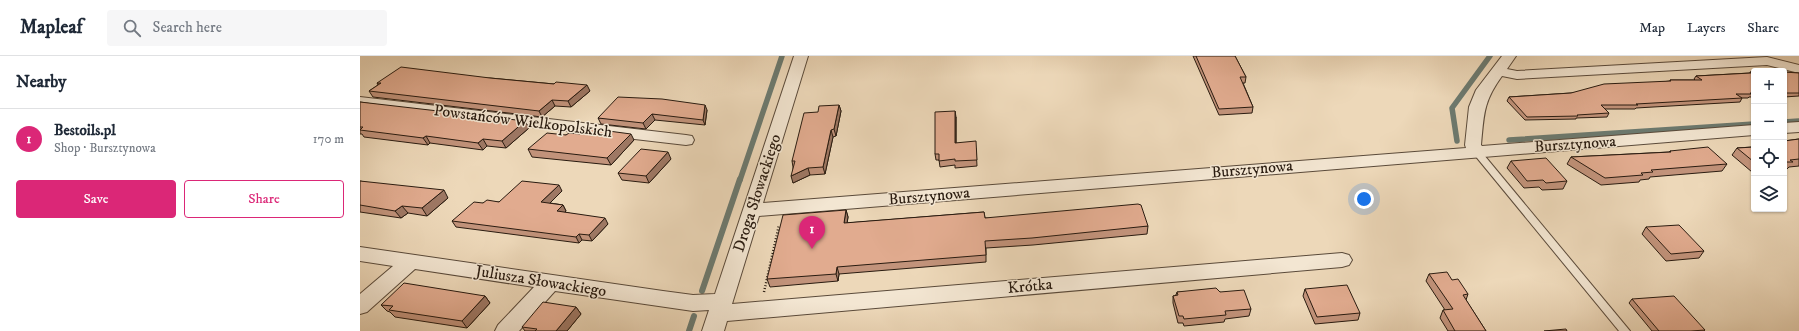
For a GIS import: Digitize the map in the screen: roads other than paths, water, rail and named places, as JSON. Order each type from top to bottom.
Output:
[{"type":"street","name":"Droga Słowackiego","points":[[718,315],[801,56]]},
{"type":"street","points":[[1476,151],[1473,145],[1477,107],[1484,90],[1509,56]]},
{"type":"street","points":[[1497,71],[1517,76],[1767,61],[1799,69]]},
{"type":"street","name":"Powstańców Wielkopolskich","points":[[360,102],[686,140]]},
{"type":"street","points":[[1787,128],[1799,127]]},
{"type":"street","name":"Bursztynowa","points":[[751,210],[1751,130]]},
{"type":"street","name":"Juliusza Słowackiego","points":[[360,254],[693,303],[718,315]]},
{"type":"street","name":"Krótka","points":[[718,315],[1342,260]]},
{"type":"street","points":[[360,306],[411,262]]},
{"type":"street","points":[[506,331],[551,282]]},
{"type":"lane","points":[[1476,151],[1625,331]]},
{"type":"waterway","points":[[740,180],[782,56]]},
{"type":"waterway","points":[[1457,141],[1452,108],[1490,56]]},
{"type":"waterway","points":[[1787,122],[1799,121]]},
{"type":"waterway","points":[[1509,140],[1751,124]]},
{"type":"waterway","points":[[702,291],[740,179]]},
{"type":"waterway","points":[[689,331],[694,316]]},
{"type":"place","name":"Bestoils.pl","points":[[812,249]]}]
